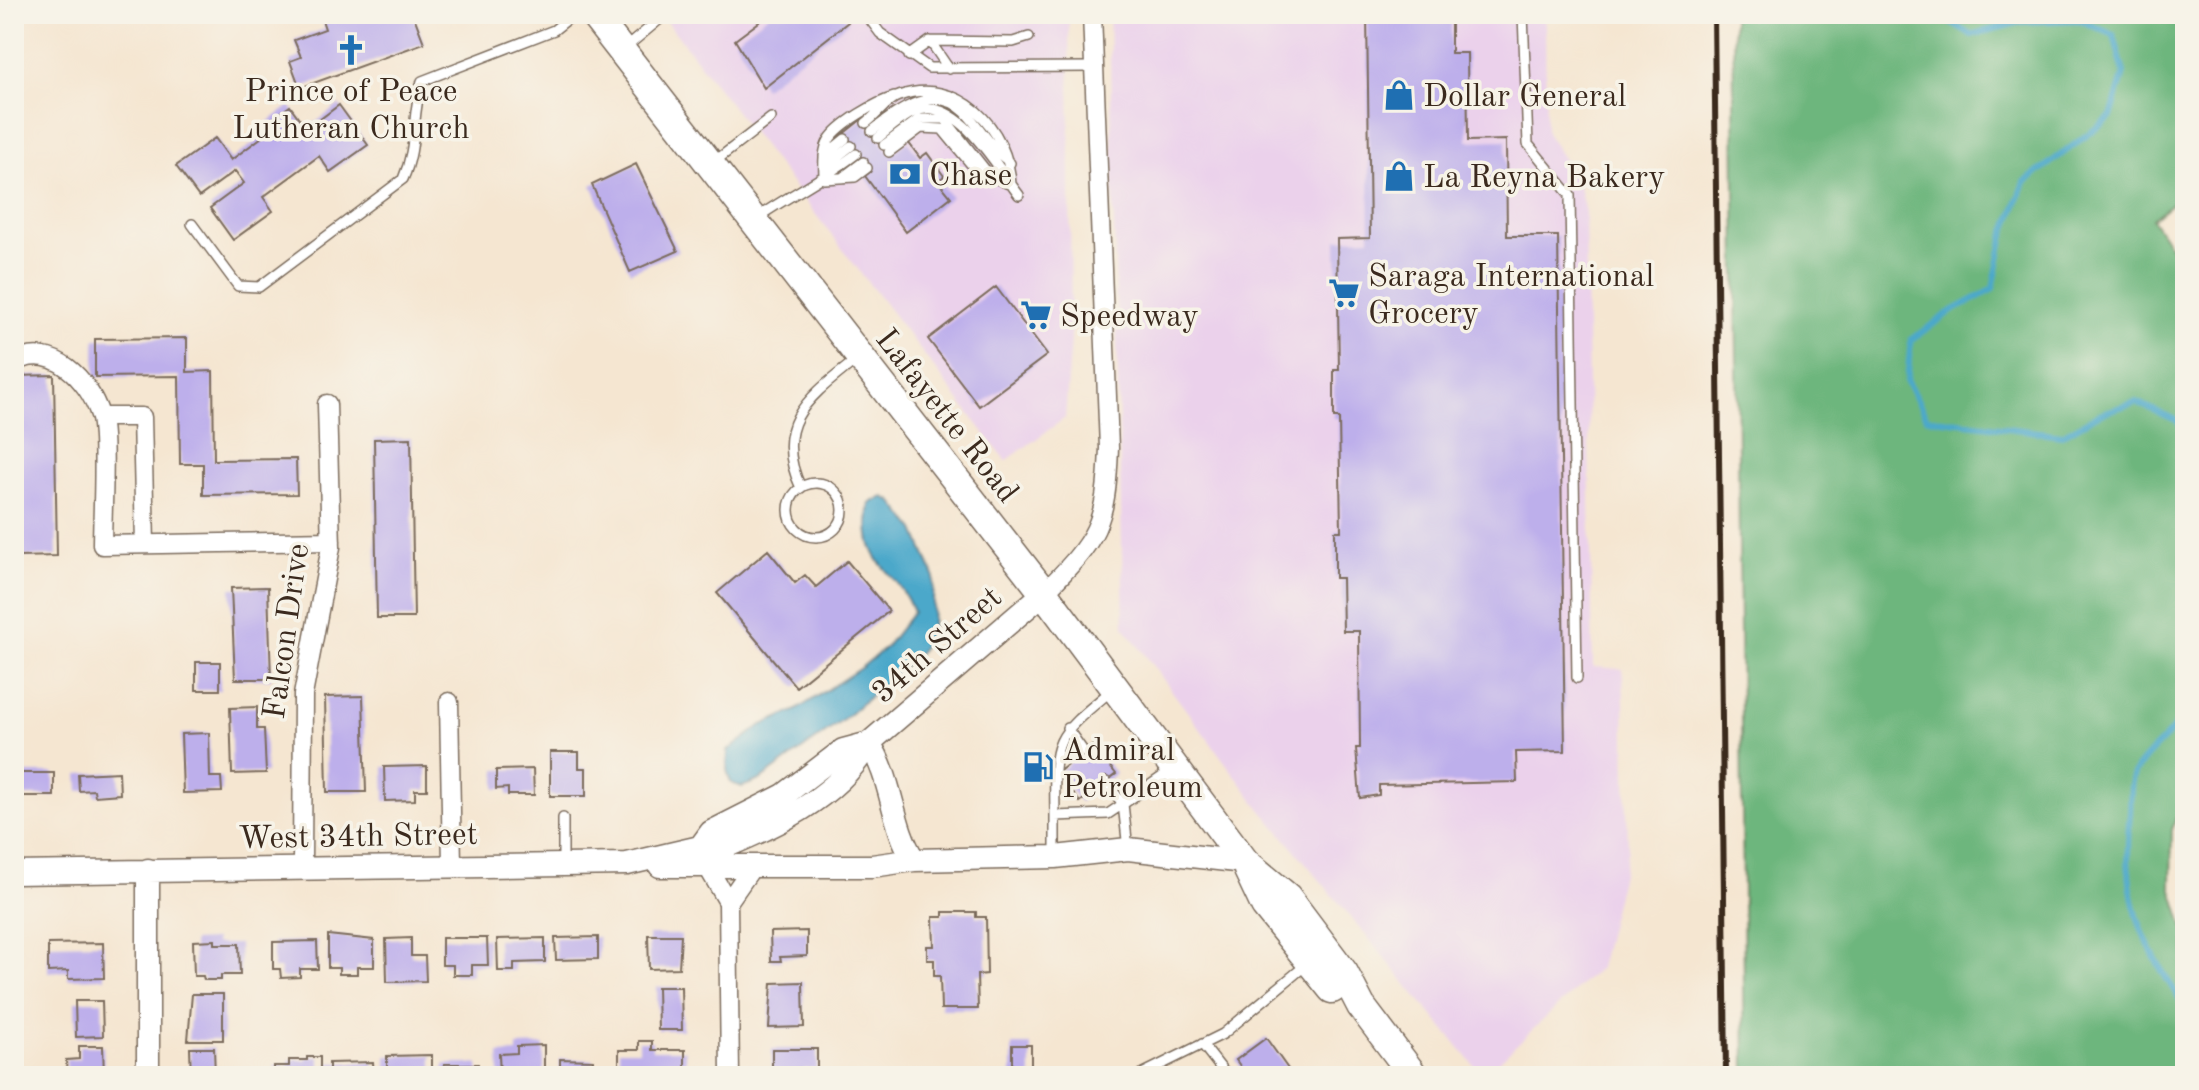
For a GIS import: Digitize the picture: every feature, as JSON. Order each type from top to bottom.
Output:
[{"type":"main road","name":"Lafayette Road","points":[[605,18],[622,51],[1115,687],[1245,862],[1265,906],[1345,1003],[1361,1006]]},
{"type":"main road","name":"Lafayette Road","points":[[1245,862],[1287,897],[1344,973],[1361,1006],[1414,1076]]},
{"type":"street","points":[[1044,593],[1094,534],[1105,511],[1107,493],[1109,448],[1092,14]]},
{"type":"street","points":[[14,362],[28,355],[56,359],[77,375],[101,417],[102,545],[331,541]]},
{"type":"street","name":"Falcon Drive","points":[[302,867],[303,695],[331,541],[327,404]]},
{"type":"street","points":[[101,417],[142,417],[145,544]]},
{"type":"street","name":"34th Street","points":[[869,743],[1044,593]]},
{"type":"street","points":[[449,702],[452,865]]},
{"type":"street","points":[[869,743],[882,763],[905,848],[914,860]]},
{"type":"street","name":"West 34th Street","points":[[14,873],[627,864],[703,856],[711,832],[784,795],[843,750],[869,743]]},
{"type":"street","points":[[703,856],[753,866],[872,866],[914,860],[1055,857],[1128,849],[1245,862]]},
{"type":"street","points":[[703,856],[728,902],[730,1076]]},
{"type":"street","points":[[728,902],[753,866]]},
{"type":"street","points":[[148,870],[148,1076]]},
{"type":"lane","points":[[192,224],[238,286],[259,287],[403,179],[413,155],[415,105],[422,81],[554,30],[574,14]]},
{"type":"lane","points":[[622,51],[666,14]]},
{"type":"lane","points":[[866,14],[880,33],[929,68],[1093,67]]},
{"type":"lane","points":[[1523,14],[1528,144],[1570,195],[1577,678]]},
{"type":"lane","points":[[909,56],[930,41],[1013,42],[1029,37]]},
{"type":"lane","points":[[930,41],[949,69]]},
{"type":"lane","points":[[824,179],[824,156],[830,138],[878,102],[925,91],[954,94],[965,100],[1006,149],[1011,185]]},
{"type":"lane","points":[[877,138],[894,97]]},
{"type":"lane","points":[[877,138],[910,103],[946,101],[965,112],[998,154],[1010,163]]},
{"type":"lane","points":[[877,138],[913,112],[932,108],[951,112],[1019,195]]},
{"type":"lane","points":[[710,165],[771,118]]},
{"type":"lane","points":[[877,138],[921,128],[942,129],[975,169],[1011,185]]},
{"type":"lane","points":[[824,156],[856,154]]},
{"type":"lane","points":[[824,167],[856,154]]},
{"type":"lane","points":[[824,179],[842,178],[856,154]]},
{"type":"lane","points":[[752,221],[792,192],[824,179],[856,154]]},
{"type":"lane","points":[[801,488],[793,470],[795,417],[810,397],[860,356]]},
{"type":"lane","points":[[825,485],[840,496],[843,518],[830,534],[807,536],[793,525],[789,509],[801,488],[825,485]]},
{"type":"lane","points":[[1055,857],[1054,754],[1067,728],[1115,687]]},
{"type":"lane","points":[[1067,728],[1084,752]]},
{"type":"lane","points":[[1055,816],[1108,814],[1175,768]]},
{"type":"lane","points":[[1106,782],[1123,804],[1128,849]]},
{"type":"lane","points":[[563,818],[563,864]]},
{"type":"lane","points":[[1138,1076],[1223,1034],[1310,962]]},
{"type":"lane","points":[[1202,1044],[1227,1076]]},
{"type":"shaded area","points":[[661,14],[1069,14],[1071,339],[1065,418],[1006,461]]},
{"type":"shaded area","points":[[1109,14],[1545,14],[1546,133],[1577,179],[1585,212],[1593,667],[1623,669],[1628,849],[1599,968],[1483,1076],[1255,802],[1124,627]]},
{"type":"green space","points":[[1733,14],[2185,14],[2185,193],[2152,219],[2185,268],[2185,789],[2172,830],[2171,886],[2185,931],[2185,1076],[1745,1076]]},
{"type":"water","points":[[884,497],[892,501],[915,530],[934,576],[932,628],[920,652],[843,720],[760,780],[742,787],[731,783],[727,770],[728,751],[762,725],[795,711],[862,667],[885,648],[913,612],[897,583],[874,553],[870,541],[870,503]]},
{"type":"building","name":"Prince of Peace Lutheran Church","points":[[320,14],[413,14],[424,43],[300,88],[290,61],[301,57],[294,40],[325,29]]},
{"type":"building","points":[[770,14],[842,14],[848,22],[764,88],[735,40]]},
{"type":"building","points":[[1367,14],[1451,14],[1451,53],[1467,53],[1468,141],[1506,140],[1507,236],[1558,236],[1565,751],[1516,752],[1517,782],[1379,785],[1379,795],[1360,798],[1356,748],[1360,748],[1359,631],[1343,631],[1342,578],[1335,578],[1335,531],[1341,531],[1339,418],[1334,418],[1334,370],[1339,370],[1337,239],[1370,238]]},
{"type":"building","points":[[339,105],[368,145],[330,172],[319,156],[263,197],[273,211],[233,240],[210,208],[244,183],[235,171],[199,197],[176,166],[215,138],[231,160],[262,137],[257,130],[290,106],[307,129]]},
{"type":"building","name":"Chase","points":[[862,119],[891,155],[908,142],[920,158],[927,153],[944,176],[938,181],[951,197],[906,232],[865,176],[870,172],[842,135]]},
{"type":"building","points":[[636,164],[678,251],[630,272],[592,185]]},
{"type":"building","points":[[996,287],[1047,355],[979,406],[928,339]]},
{"type":"building","points":[[187,338],[187,372],[213,371],[214,460],[296,459],[297,494],[203,495],[203,464],[180,464],[179,376],[95,377],[95,339]]},
{"type":"building","points":[[54,375],[57,556],[19,557],[16,376]]},
{"type":"building","points":[[411,438],[414,618],[377,618],[374,439]]},
{"type":"building","points":[[768,550],[795,583],[805,575],[816,587],[847,561],[889,611],[796,687],[717,593]]},
{"type":"building","points":[[268,587],[271,679],[235,679],[231,588]]},
{"type":"building","points":[[196,662],[220,662],[220,690],[196,690]]},
{"type":"building","points":[[363,696],[366,792],[327,792],[325,697]]},
{"type":"building","points":[[257,707],[257,729],[264,729],[266,773],[232,774],[230,708]]},
{"type":"building","points":[[209,733],[210,777],[221,777],[222,792],[183,793],[181,734]]},
{"type":"building","points":[[1093,745],[1116,774],[1080,802],[1057,773]]},
{"type":"building","points":[[550,752],[579,752],[579,768],[586,768],[586,796],[550,796]]},
{"type":"building","points":[[427,766],[427,790],[415,790],[415,800],[385,801],[384,767]]},
{"type":"building","points":[[533,769],[534,795],[508,795],[508,788],[496,789],[496,770]]},
{"type":"building","points":[[119,772],[120,794],[95,796],[94,790],[79,791],[78,774]]},
{"type":"building","points":[[14,773],[54,773],[54,796],[15,796]]},
{"type":"building","points":[[943,912],[976,912],[976,917],[986,917],[987,974],[977,975],[978,1009],[941,1009],[940,976],[934,976],[934,960],[927,960],[927,946],[934,946],[933,917],[943,917]]},
{"type":"building","points":[[807,931],[807,956],[780,957],[781,961],[771,961],[770,932]]},
{"type":"building","points":[[328,935],[374,940],[374,967],[357,967],[357,974],[339,974],[339,968],[328,968]]},
{"type":"building","points":[[648,935],[681,935],[679,968],[649,969]]},
{"type":"building","points":[[598,937],[598,959],[556,960],[555,938]]},
{"type":"building","points":[[411,938],[411,956],[425,956],[426,981],[387,982],[386,939]]},
{"type":"building","points":[[442,938],[487,938],[488,965],[472,965],[472,975],[453,975],[453,965],[442,965]]},
{"type":"building","points":[[545,938],[545,962],[514,963],[514,971],[498,971],[497,939]]},
{"type":"building","points":[[215,940],[215,944],[239,944],[240,975],[221,975],[221,980],[204,980],[203,976],[194,976],[193,941]]},
{"type":"building","points":[[317,941],[318,969],[300,969],[300,977],[281,978],[280,969],[273,969],[273,942]]},
{"type":"building","points":[[103,943],[104,978],[68,979],[68,971],[48,972],[48,944]]},
{"type":"building","points":[[803,982],[804,1027],[769,1028],[772,983]]},
{"type":"building","points":[[657,987],[681,987],[682,1030],[658,1030]]},
{"type":"building","points":[[192,994],[223,994],[223,1040],[188,1040]]},
{"type":"building","points":[[75,1001],[102,1001],[103,1036],[76,1037]]},
{"type":"building","points":[[1266,1038],[1293,1076],[1247,1076],[1236,1060]]},
{"type":"building","points":[[639,1041],[652,1041],[652,1050],[685,1050],[685,1076],[619,1072],[619,1050],[639,1050]]},
{"type":"building","points":[[544,1045],[544,1076],[500,1076],[499,1054],[517,1053],[517,1046]]},
{"type":"building","points":[[1012,1045],[1031,1045],[1031,1076],[1012,1076]]},
{"type":"building","points":[[79,1046],[103,1046],[104,1076],[67,1076],[66,1060],[79,1059]]},
{"type":"building","points":[[190,1048],[214,1048],[215,1076],[191,1076]]},
{"type":"building","points":[[772,1049],[817,1049],[817,1069],[804,1069],[804,1076],[772,1076]]},
{"type":"building","points":[[432,1055],[432,1076],[387,1076],[387,1056]]},
{"type":"building","points":[[307,1057],[320,1057],[320,1076],[274,1076],[274,1066],[289,1066],[289,1060],[307,1060]]},
{"type":"building","points":[[560,1059],[593,1060],[593,1076],[560,1076]]},
{"type":"building","points":[[373,1062],[374,1076],[329,1076],[329,1063]]},
{"type":"building","points":[[444,1064],[478,1064],[479,1076],[444,1076]]},
{"type":"waterway","points":[[1935,14],[1971,35],[2021,22],[2079,20],[2114,35],[2124,73],[2111,117],[2025,182],[2003,239],[1993,289],[1947,314],[1911,340],[1907,382],[1927,418],[2062,435],[2099,414],[2136,402],[2176,420],[2185,429]]},
{"type":"waterway","points":[[2185,709],[2174,728],[2142,761],[2134,774],[2128,841],[2128,868],[2137,915],[2156,960],[2185,1007]]},
{"type":"railway","points":[[1714,14],[1726,1076]]},
{"type":"place","name":"Prince of Peace Lutheran Church","points":[[351,50]]},
{"type":"place","name":"Dollar General","points":[[1399,95]]},
{"type":"place","name":"Chase","points":[[905,174]]},
{"type":"place","name":"La Reyna Bakery","points":[[1399,176]]},
{"type":"place","name":"Saraga International Grocery","points":[[1344,293]]},
{"type":"place","name":"Speedway","points":[[1036,315]]},
{"type":"place","name":"Admiral Petroleum","points":[[1038,767]]}]
